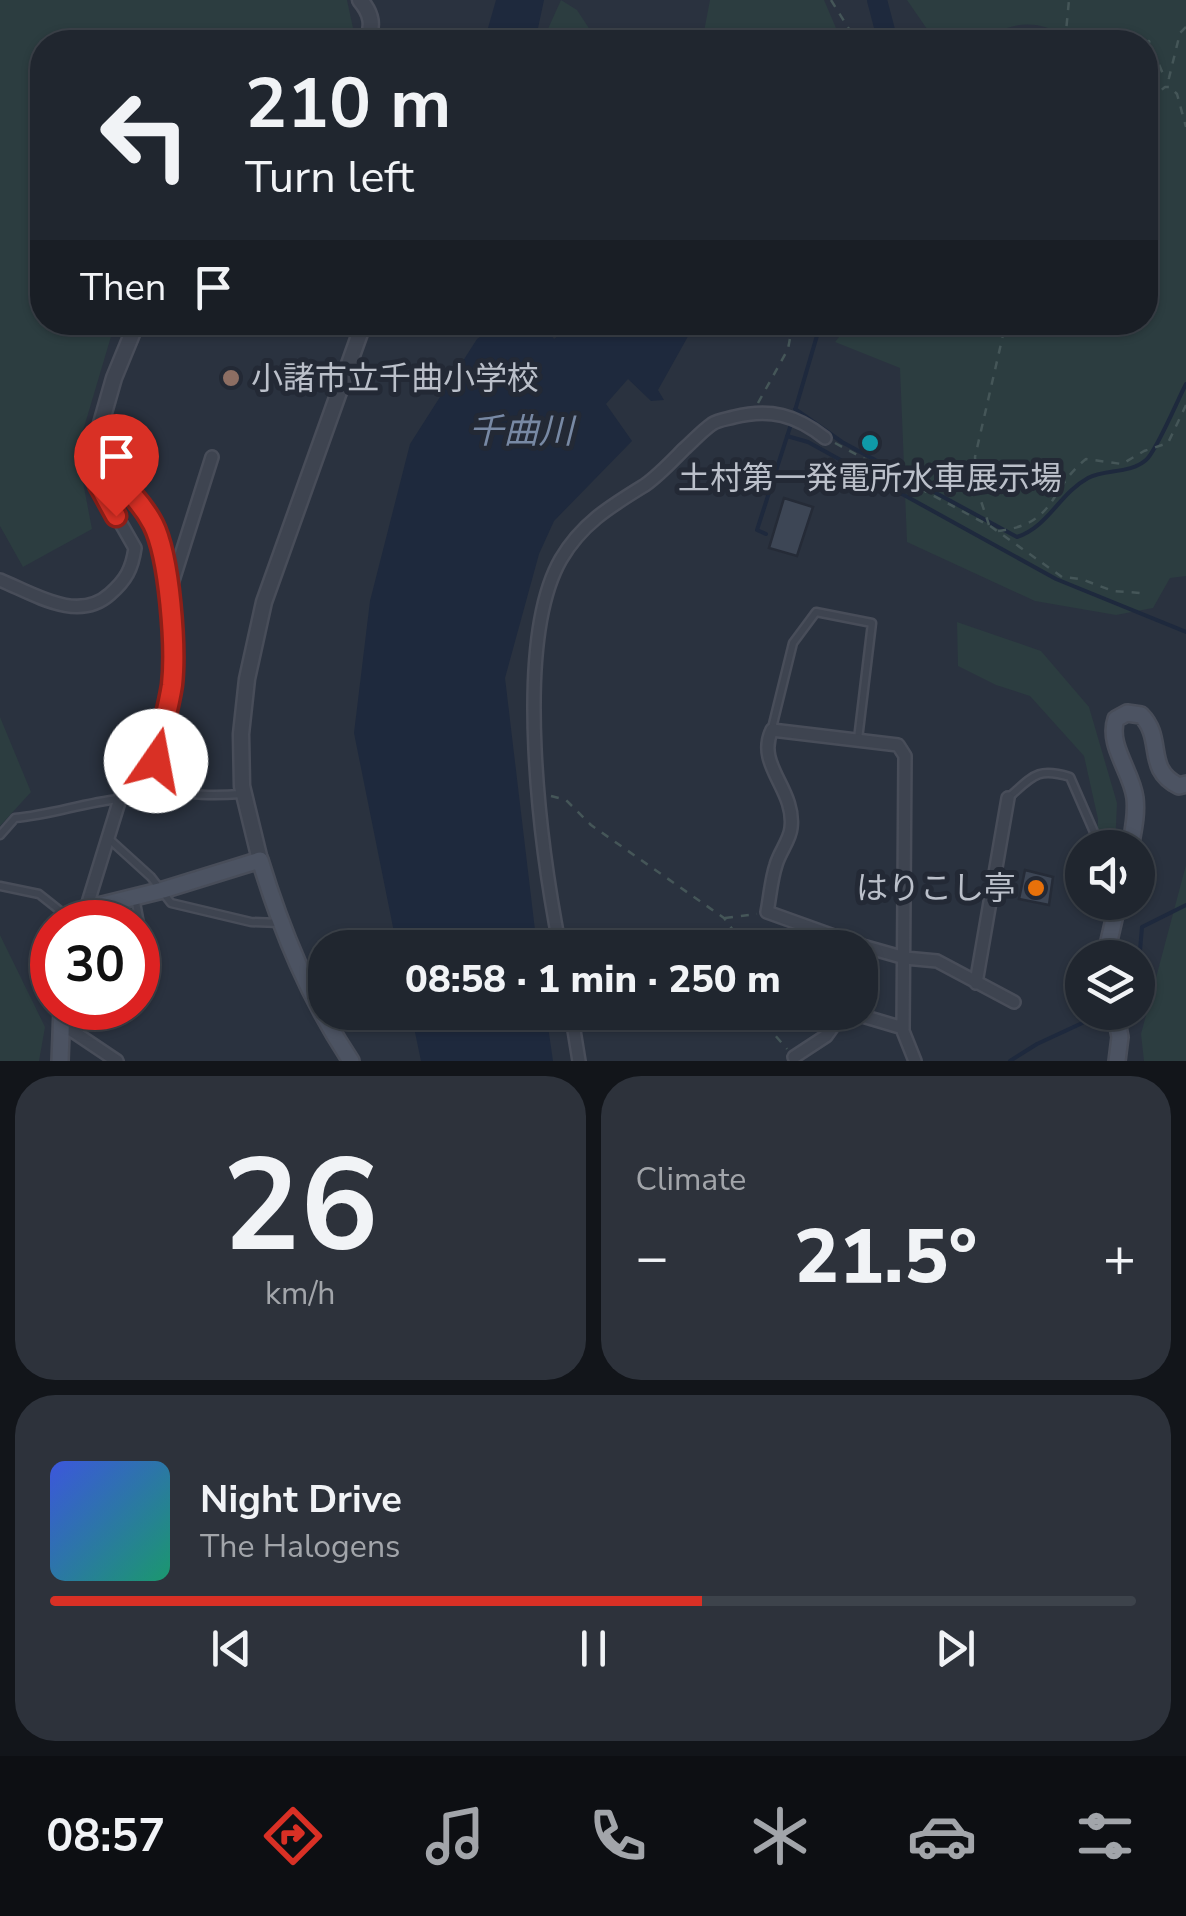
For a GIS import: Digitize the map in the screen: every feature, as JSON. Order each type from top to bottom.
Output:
[{"type":"main road","points":[[1132,830],[1135,796],[1114,738],[1116,720],[1127,714],[1140,715],[1154,733],[1158,768],[1180,786],[1186,784]]},
{"type":"main road","points":[[124,900],[260,860],[280,924],[306,986],[350,1061]]},
{"type":"main road","points":[[60,1061],[61,1030]]},
{"type":"main road","points":[[1117,1061],[1119,1030]]},
{"type":"street","points":[[360,0],[369,10],[372,30]]},
{"type":"street","points":[[0,580],[76,609],[101,603],[132,568],[136,548],[99,485],[92,455],[114,378],[132,335]]},
{"type":"street","points":[[260,860],[244,794],[241,734],[247,679],[264,602],[359,335]]},
{"type":"street","points":[[557,930],[534,716],[544,594],[562,558],[595,516],[646,484],[714,422],[776,412],[805,422],[825,438]]},
{"type":"street","points":[[84,900],[124,786],[149,774],[156,761],[172,679],[168,596],[154,526],[140,504],[92,455]]},
{"type":"street","points":[[168,596],[212,457]]},
{"type":"street","points":[[914,1061],[904,1028],[905,958],[904,756],[898,745],[772,730],[766,756],[781,781],[792,828],[776,865],[767,912],[905,958],[936,962],[1014,1002]]},
{"type":"street","points":[[976,983],[1008,798]]},
{"type":"street","points":[[878,1021],[904,1028]]},
{"type":"street","points":[[79,1030],[116,1061]]},
{"type":"street","points":[[574,1030],[579,1061]]},
{"type":"street","points":[[794,1056],[830,1030]]},
{"type":"lane","points":[[772,730],[792,644],[816,612],[872,623],[858,738]]},
{"type":"lane","points":[[1008,798],[1037,773],[1070,777],[1093,830]]},
{"type":"lane","points":[[141,778],[172,792],[206,797],[244,794]]},
{"type":"lane","points":[[0,835],[14,818],[52,815],[82,803],[118,798]]},
{"type":"lane","points":[[107,837],[163,890],[171,903],[250,922],[280,924]]},
{"type":"lane","points":[[0,886],[39,894],[49,900]]},
{"type":"lane","points":[[134,896],[135,900]]},
{"type":"path","points":[[832,0],[851,30]]},
{"type":"path","points":[[1067,30],[1069,0]]},
{"type":"path","points":[[1158,62],[1169,78],[1180,33],[1186,27]]},
{"type":"path","points":[[1158,92],[1170,87],[1177,94],[1186,127]]},
{"type":"path","points":[[752,413],[788,349],[791,335]]},
{"type":"path","points":[[990,526],[978,492],[975,457],[1003,335]]},
{"type":"path","points":[[996,531],[1029,525],[1051,506],[1075,468],[1086,460],[1122,464],[1168,443],[1186,405]]},
{"type":"path","points":[[825,438],[990,526],[1062,577],[1081,579],[1113,591],[1141,593]]},
{"type":"path","points":[[540,793],[566,800],[591,826],[724,918],[734,930]]},
{"type":"path","points":[[724,918],[767,912]]},
{"type":"path","points":[[771,1030],[794,1056]]},
{"type":"shaded area","points":[[0,0],[347,0],[353,30],[30,30],[30,335],[111,335],[77,451],[92,529],[23,567],[0,526]]},
{"type":"shaded area","points":[[561,0],[577,10],[590,30],[547,30]]},
{"type":"shaded area","points":[[710,0],[824,0],[837,30],[704,30]]},
{"type":"shaded area","points":[[907,0],[1186,0],[1186,576],[1170,578],[1153,608],[1116,615],[1035,601],[907,542],[900,368],[835,342],[841,335],[1158,335],[1158,30],[1048,30],[1031,25],[1002,30],[927,29]]},
{"type":"shaded area","points":[[957,622],[1041,651],[1089,707],[1117,803],[1116,830],[1098,830],[1084,756],[1030,696],[958,666]]},
{"type":"shaded area","points":[[0,717],[31,792],[0,826]]},
{"type":"shaded area","points":[[1186,865],[1186,1061],[1144,1061],[1141,1034],[1142,1030],[1155,1030],[1155,981]]},
{"type":"shaded area","points":[[0,935],[30,996],[30,1030],[44,1030],[39,1061],[0,1061]]},
{"type":"water","points":[[496,0],[544,0],[538,30],[487,30]]},
{"type":"water","name":"千曲川","points":[[483,335],[551,335],[554,339],[559,335],[689,335],[658,390],[664,400],[651,401],[628,379],[606,404],[632,441],[554,521],[539,554],[505,678],[535,930],[394,930],[354,733],[370,601],[410,444]]},
{"type":"water","points":[[415,1030],[548,1030],[553,1061],[421,1061]]},
{"type":"building","points":[[784,498],[813,507],[797,556],[769,548]]},
{"type":"building","name":"はりこし亭","points":[[1025,870],[1053,877],[1049,905],[1019,899]]},
{"type":"waterway","points":[[877,0],[885,30]]},
{"type":"waterway","points":[[796,407],[817,335]]},
{"type":"waterway","points":[[795,409],[842,442],[1017,537],[1038,525],[1088,478],[1146,460],[1186,384]]},
{"type":"waterway","points":[[766,534],[757,530],[792,421]]},
{"type":"waterway","points":[[787,436],[808,442],[1056,579],[1186,632]]},
{"type":"waterway","points":[[1141,940],[1142,927],[1186,905]]},
{"type":"waterway","points":[[1010,1061],[1067,1030]]},
{"type":"place","name":"小諸市立千曲小学校","points":[[231,378]]},
{"type":"place","name":"土村第一発電所水車展示場","points":[[870,443]]},
{"type":"place","name":"はりこし亭","points":[[1036,888]]},
{"type":"route","points":[[116,516],[99,485],[92,455],[140,504],[154,526],[163,557],[170,608],[172,679],[156,761]]}]
